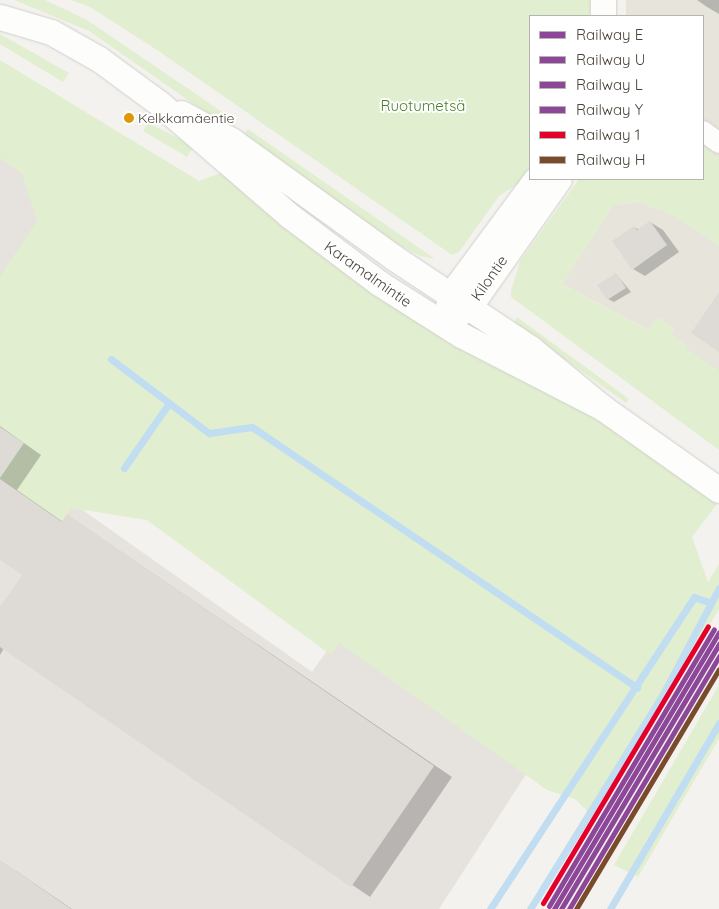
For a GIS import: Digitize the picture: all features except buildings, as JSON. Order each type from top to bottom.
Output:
[{"type":"street","points":[[603,0],[603,15]]},
{"type":"street","name":"Karamalmintie","points":[[0,17],[51,32],[99,60],[159,103],[208,148],[318,238],[379,284],[442,324],[603,408]]},
{"type":"street","name":"Karamalmintie","points":[[159,103],[231,140],[393,257],[530,348],[603,408],[719,490]]},
{"type":"street","points":[[704,132],[719,142]]},
{"type":"street","name":"Kilontie","points":[[460,300],[535,180]]},
{"type":"street","name":"Kilontie","points":[[442,324],[558,180]]},
{"type":"shaded area","points":[[626,0],[719,0],[719,158],[704,148],[704,15],[626,15]]},
{"type":"shaded area","points":[[0,148],[27,168],[44,221],[77,506],[312,672],[336,638],[530,768],[439,909],[0,909]]},
{"type":"shaded area","points":[[0,166],[18,179],[28,217],[0,266]]},
{"type":"shaded area","points":[[638,202],[669,213],[719,245],[719,371],[685,348],[687,346],[670,334],[674,329],[658,318],[649,330],[562,284],[614,205]]},
{"type":"green space","points":[[14,0],[45,0],[87,20],[234,120],[228,128],[89,31]]},
{"type":"green space","name":"Ruotumetsä","points":[[71,0],[590,0],[590,15],[529,15],[529,171],[518,184],[499,196],[459,252],[452,255],[157,50],[90,7]]},
{"type":"green space","points":[[0,34],[69,73],[63,82],[0,44]]},
{"type":"green space","points":[[0,60],[199,181],[225,171],[719,501],[692,537],[708,582],[719,564],[719,609],[594,817],[575,799],[547,790],[339,643],[331,655],[147,520],[71,508],[62,522],[0,479],[24,443],[0,427],[0,276],[37,221],[22,174],[0,158]]},
{"type":"green space","points":[[148,123],[194,146],[187,157],[143,131]]},
{"type":"green space","points":[[248,129],[435,259],[420,256],[393,242],[242,137]]},
{"type":"green space","points":[[704,148],[719,158],[719,245],[669,213],[638,202],[614,205],[562,284],[648,330],[658,318],[674,329],[670,334],[687,346],[686,348],[719,371],[719,450],[511,297],[520,261],[578,180],[704,180]]},
{"type":"green space","points":[[517,317],[629,399],[626,403],[514,323]]},
{"type":"green space","points":[[719,685],[719,739],[638,877],[614,865]]},
{"type":"waterway","points":[[111,359],[209,433],[252,427],[637,688]]},
{"type":"waterway","points":[[124,468],[169,403]]},
{"type":"waterway","points":[[530,909],[664,692],[719,588]]},
{"type":"waterway","points":[[490,909],[694,597],[711,603]]},
{"type":"waterway","points":[[610,909],[719,723]]},
{"type":"rail line","name":"1","points":[[543,903],[708,626]]},
{"type":"rail line","name":"L","points":[[549,906],[714,629]]},
{"type":"rail line","name":"E","points":[[554,909],[719,632]]},
{"type":"rail line","name":"U","points":[[561,909],[719,644]]},
{"type":"rail line","name":"Y","points":[[569,909],[719,656]]},
{"type":"rail line","name":"H","points":[[576,909],[719,669]]},
{"type":"place","name":"Kelkkamäentie","points":[[129,118]]}]
